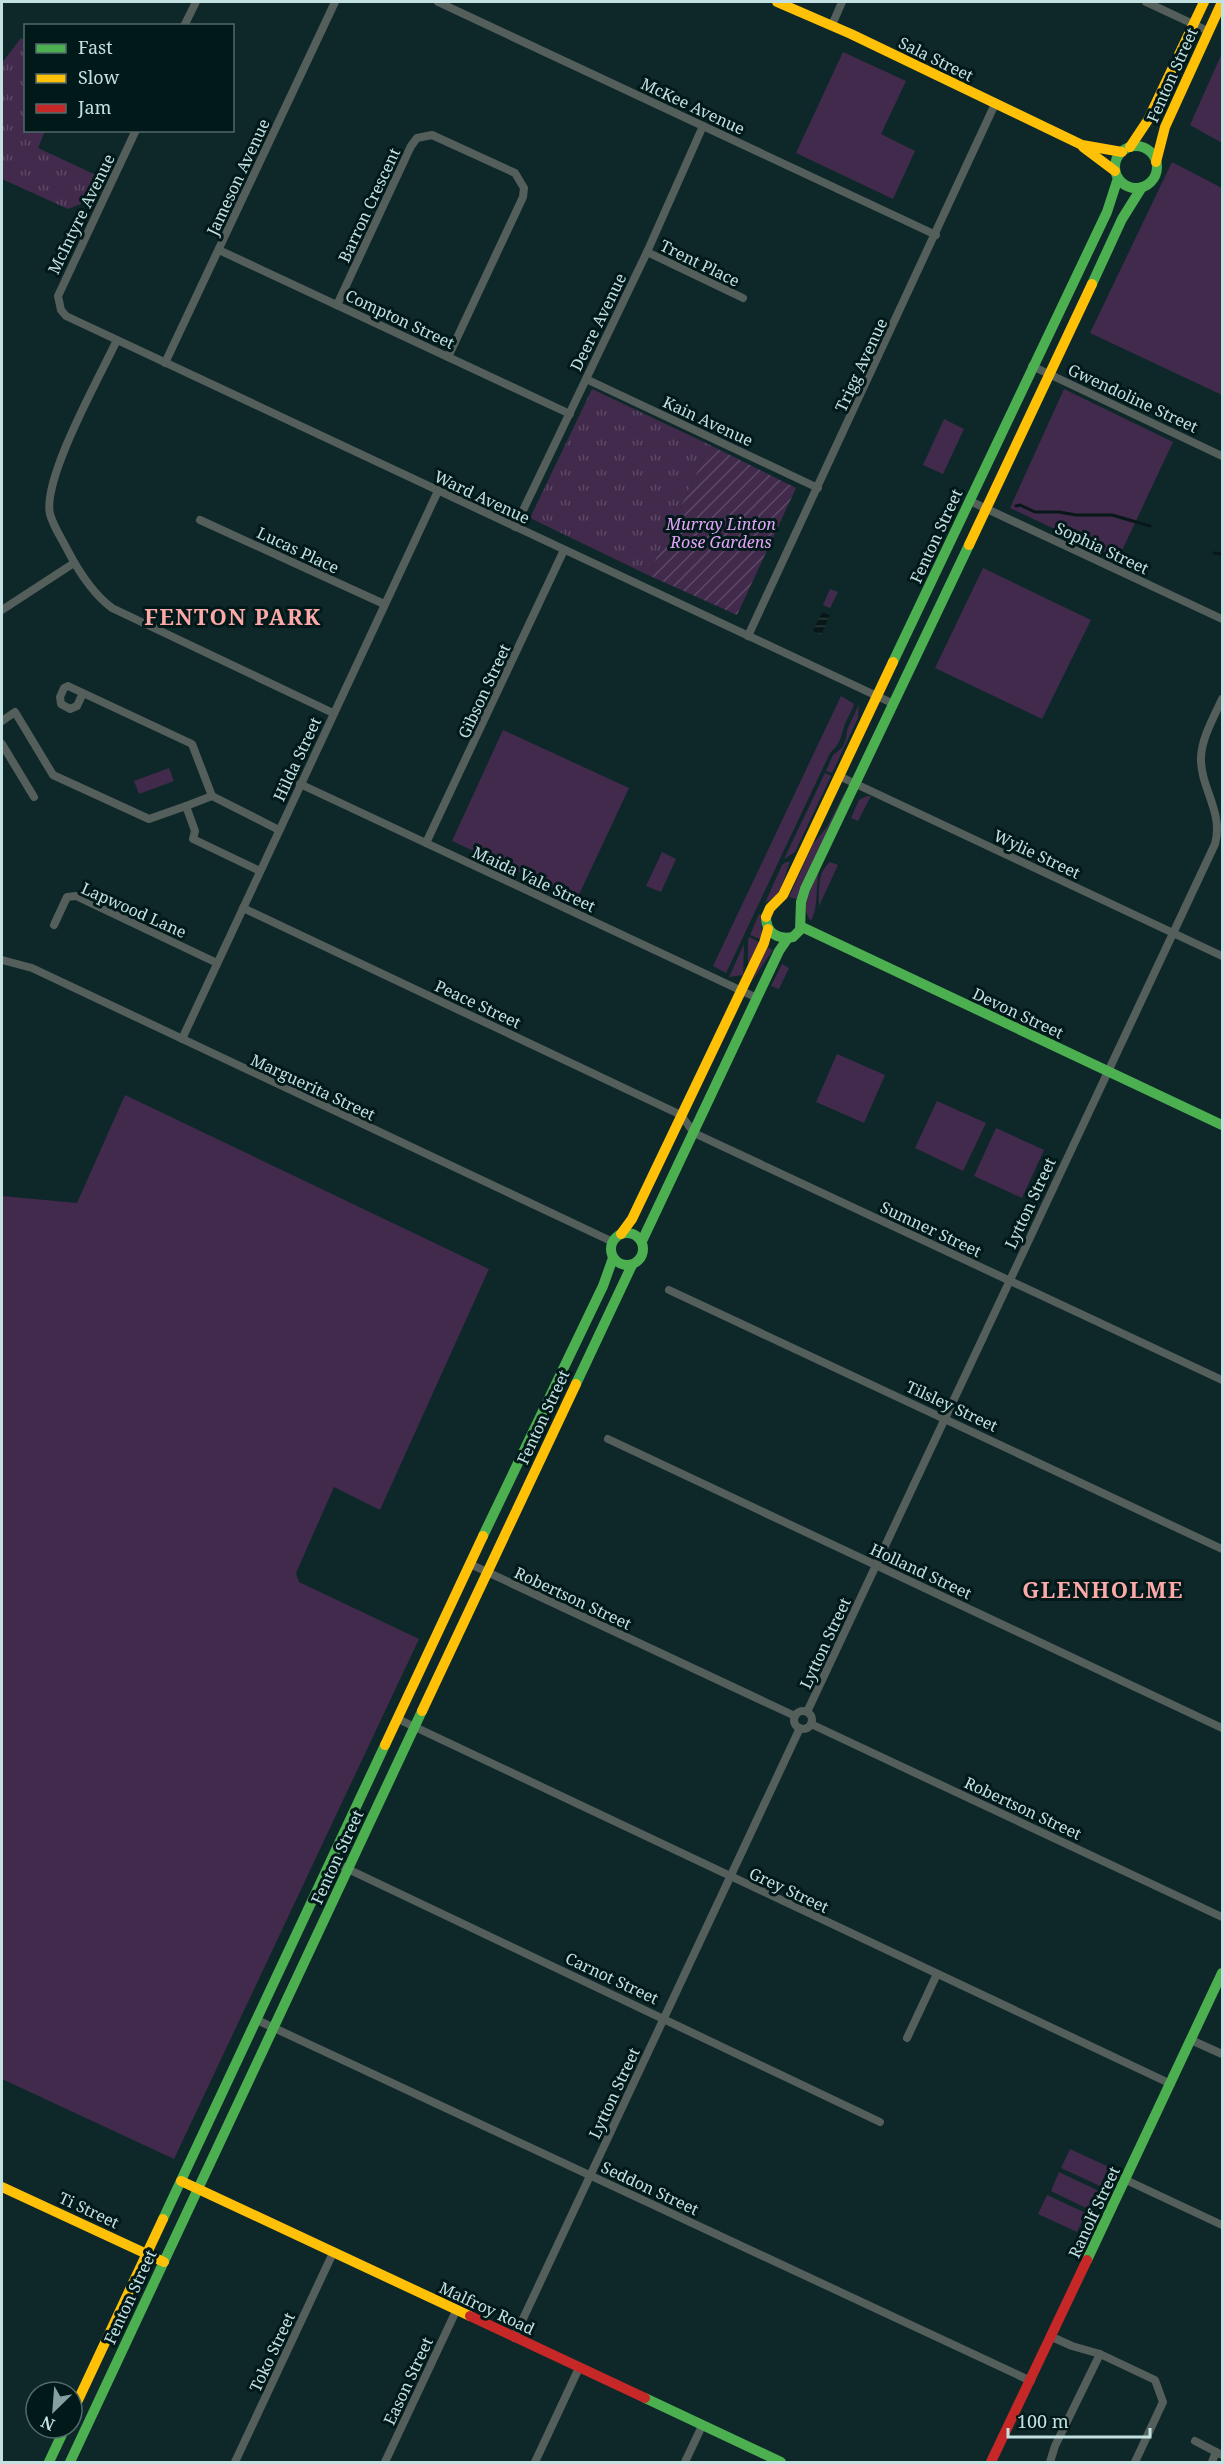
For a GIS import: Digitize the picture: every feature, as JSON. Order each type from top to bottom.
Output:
[{"type":"main road","name":"Sala Street","points":[[777,2],[832,25],[1082,145],[1117,175]]},
{"type":"main road","name":"Fenton Street","points":[[1126,150],[1149,120],[1204,2]]},
{"type":"main road","name":"Fenton Street","points":[[1156,162],[1165,127],[1222,2]]},
{"type":"main road","name":"Sala Street","points":[[1082,145],[1126,150]]},
{"type":"main road","points":[[1144,148],[1152,154],[1156,162],[1153,180],[1142,187],[1131,188],[1117,175],[1116,161],[1126,150],[1144,148]]},
{"type":"main road","name":"Fenton Street","points":[[775,904],[783,895],[1107,212],[1117,175]]},
{"type":"main road","name":"Fenton Street","points":[[802,912],[800,902],[805,889],[1122,219],[1142,187]]},
{"type":"main road","points":[[783,901],[792,903],[802,912],[802,927],[797,934],[788,938],[779,951],[642,1241],[644,1252],[641,1258],[632,1265],[620,1264],[613,1258],[611,1250],[632,1219],[764,944],[768,929],[766,915],[775,904],[783,901]]},
{"type":"main road","name":"Devon Street","points":[[802,927],[1222,1125]]},
{"type":"main road","points":[[768,929],[775,936],[788,938]]},
{"type":"main road","points":[[617,1238],[633,1234],[642,1241]]},
{"type":"main road","name":"Fenton Street","points":[[84,2388],[543,1408],[606,1281],[613,1258]]},
{"type":"main road","name":"Fenton Street","points":[[70,2463],[632,1265]]},
{"type":"main road","points":[[543,1408],[560,1416]]},
{"type":"main road","name":"Ranolf Street","points":[[991,2463],[1222,1973]]},
{"type":"main road","name":"Malfroy Road","points":[[181,2181],[781,2463]]},
{"type":"main road","name":"Ti Street","points":[[2,2187],[164,2262]]},
{"type":"main road","points":[[49,2463],[60,2440]]},
{"type":"street","points":[[185,24],[196,2]]},
{"type":"street","name":"Jameson Avenue","points":[[165,363],[336,2]]},
{"type":"street","name":"McKee Avenue","points":[[438,2],[936,235]]},
{"type":"street","points":[[832,25],[842,2]]},
{"type":"street","points":[[1146,2],[1208,31]]},
{"type":"street","name":"Trigg Avenue","points":[[748,636],[995,104]]},
{"type":"street","name":"Deere Avenue","points":[[515,527],[647,252],[703,126]]},
{"type":"street","name":"McIntyre Avenue","points":[[61,310],[58,296],[64,280],[135,132]]},
{"type":"street","name":"Barron Crescent","points":[[337,305],[411,146],[417,138],[432,135],[515,173],[524,188],[523,197],[448,357]]},
{"type":"street","name":"Compton Street","points":[[219,250],[570,414]]},
{"type":"street","name":"Trent Place","points":[[647,252],[743,298]]},
{"type":"street","name":"Ward Avenue","points":[[61,310],[73,320],[894,704]]},
{"type":"street","points":[[117,340],[59,461],[51,484],[50,515],[74,563],[98,598],[112,608],[333,713]]},
{"type":"street","name":"Gwendoline Street","points":[[1032,366],[1222,456]]},
{"type":"street","name":"Kain Avenue","points":[[586,379],[818,488]]},
{"type":"street","name":"Hilda Street","points":[[182,1039],[438,491]]},
{"type":"street","name":"Sophia Street","points":[[970,501],[1222,619]]},
{"type":"street","name":"Lucas Place","points":[[200,519],[384,604]]},
{"type":"street","name":"Gibson Street","points":[[426,843],[564,550]]},
{"type":"street","points":[[2,610],[74,563]]},
{"type":"street","points":[[83,693],[192,744],[212,796],[279,830]]},
{"type":"street","name":"Lytton Street","points":[[807,1712],[1217,836],[1216,809],[1203,774],[1201,754],[1222,699]]},
{"type":"street","points":[[2,721],[15,712],[53,775],[149,819],[212,796]]},
{"type":"street","points":[[2,744],[34,797]]},
{"type":"street","name":"Wylie Street","points":[[839,776],[1222,956]]},
{"type":"street","name":"Maida Vale Street","points":[[300,784],[757,998]]},
{"type":"street","points":[[186,806],[195,831],[193,839],[260,871]]},
{"type":"street","name":"Lapwood Lane","points":[[54,925],[68,897],[76,896],[217,963]]},
{"type":"street","name":"Peace Street","points":[[243,908],[681,1115]]},
{"type":"street","name":"Marguerita Street","points":[[2,960],[32,968],[617,1238]]},
{"type":"street","points":[[681,1115],[693,1133]]},
{"type":"street","name":"Sumner Street","points":[[693,1133],[1222,1380]]},
{"type":"street","name":"Tilsley Street","points":[[669,1290],[1222,1549]]},
{"type":"street","name":"Holland Street","points":[[608,1439],[1222,1728]]},
{"type":"street","name":"Robertson Street","points":[[470,1564],[795,1716]]},
{"type":"street","points":[[799,1712],[807,1712],[811,1716],[812,1724],[805,1729],[800,1728],[795,1722],[795,1716],[799,1712]]},
{"type":"street","name":"Grey Street","points":[[398,1719],[1171,2084]]},
{"type":"street","name":"Robertson Street","points":[[812,1724],[1222,1917]]},
{"type":"street","name":"Lytton Street","points":[[514,2338],[800,1728]]},
{"type":"street","name":"Carnot Street","points":[[331,1861],[880,2121]]},
{"type":"street","points":[[907,2038],[937,1974]]},
{"type":"street","name":"Seddon Street","points":[[257,2020],[1031,2381]]},
{"type":"street","points":[[1191,2040],[1222,2054]]},
{"type":"street","points":[[1126,2180],[1222,2225]]},
{"type":"street","name":"Toko Street","points":[[235,2463],[333,2253]]},
{"type":"street","name":"Eason Street","points":[[385,2463],[456,2311]]},
{"type":"street","points":[[1052,2337],[1072,2346],[1100,2354],[1155,2380],[1163,2402],[1135,2463]]},
{"type":"street","points":[[1050,2463],[1055,2446],[1100,2354]]},
{"type":"street","points":[[535,2463],[579,2368]]},
{"type":"street","points":[[685,2463],[702,2426]]},
{"type":"street","points":[[1195,2441],[1219,2453],[1212,2463]]},
{"type":"green space","points":[[21,38],[24,40],[24,132],[45,132],[38,148],[96,175],[83,203],[68,209],[2,179],[2,63]]},
{"type":"green space","points":[[843,52],[906,81],[881,134],[915,151],[893,199],[796,153]]},
{"type":"green space","points":[[1222,53],[1222,143],[1190,125]]},
{"type":"green space","points":[[1172,162],[1222,188],[1222,395],[1090,333]]},
{"type":"green space","points":[[592,389],[710,445],[648,575],[530,518]]},
{"type":"green space","points":[[1064,389],[1173,442],[1118,559],[1010,508]]},
{"type":"green space","points":[[944,419],[964,429],[943,474],[923,465]]},
{"type":"green space","name":"Murray Linton Rose Gardens","points":[[710,445],[796,488],[737,615],[648,575]]},
{"type":"green space","points":[[983,568],[1091,620],[1042,719],[935,668]]},
{"type":"green space","points":[[830,589],[838,592],[830,608],[823,605]]},
{"type":"green space","points":[[841,696],[854,704],[839,742],[830,753],[726,973],[713,966]]},
{"type":"green space","points":[[859,704],[858,718],[832,773],[826,771],[833,755],[842,748],[847,730]]},
{"type":"green space","points":[[503,730],[629,788],[577,899],[452,841]]},
{"type":"green space","points":[[169,768],[174,781],[139,794],[134,781]]},
{"type":"green space","points":[[825,773],[831,776],[795,852],[784,859]]},
{"type":"green space","points":[[844,794],[797,899],[789,897],[813,844],[827,827]]},
{"type":"green space","points":[[871,796],[858,821],[851,818],[859,800]]},
{"type":"green space","points":[[662,852],[676,859],[661,892],[646,886]]},
{"type":"green space","points":[[790,862],[780,890],[765,903],[782,865]]},
{"type":"green space","points":[[830,862],[838,865],[819,906],[821,877]]},
{"type":"green space","points":[[819,871],[815,909],[811,921],[807,915],[806,902]]},
{"type":"green space","points":[[759,914],[761,915],[762,940],[750,935]]},
{"type":"green space","points":[[749,937],[761,943],[748,970],[748,941]]},
{"type":"green space","points":[[744,944],[743,975],[729,977]]},
{"type":"green space","points":[[766,947],[773,950],[747,988]]},
{"type":"green space","points":[[782,964],[789,968],[779,989],[771,986]]},
{"type":"green space","points":[[837,1054],[885,1075],[864,1123],[816,1102]]},
{"type":"green space","points":[[125,1095],[489,1269],[380,1510],[334,1487],[296,1573],[299,1582],[419,1639],[174,2159],[2,2079],[2,1196],[77,1203]]},
{"type":"green space","points":[[937,1101],[986,1123],[963,1171],[915,1148]]},
{"type":"green space","points":[[996,1128],[1044,1150],[1022,1198],[974,1176]]},
{"type":"green space","points":[[1070,2149],[1109,2167],[1100,2186],[1061,2168]]},
{"type":"green space","points":[[1059,2172],[1099,2191],[1090,2210],[1051,2191]]},
{"type":"green space","points":[[1047,2195],[1086,2213],[1077,2232],[1038,2214]]},
{"type":"shaded area","points":[[822,612],[830,615],[821,635],[813,631]]},
{"type":"waterway","points":[[1016,506],[1020,505],[1035,512],[1112,515],[1150,526]]},
{"type":"waterway","points":[[1214,553],[1222,554]]},
{"type":"traffic: fast","points":[[1136,146],[1151,152],[1157,167],[1151,182],[1136,188],[1121,182],[1115,167],[1121,152],[1136,146]]},
{"type":"traffic: fast","points":[[893,662],[1107,212],[1118,178]]},
{"type":"traffic: fast","points":[[1092,284],[1122,219],[1142,187]]},
{"type":"traffic: fast","points":[[766,917],[768,927],[778,936],[793,937],[800,930],[801,902],[805,889],[969,545]]},
{"type":"traffic: fast","points":[[802,927],[1222,1125]]},
{"type":"traffic: fast","points":[[642,1241],[779,951],[788,938]]},
{"type":"traffic: fast","points":[[627,1233],[639,1237],[643,1249],[639,1261],[627,1265],[615,1261],[611,1249],[615,1237],[627,1233]]},
{"type":"traffic: fast","points":[[483,1536],[603,1286],[613,1258]]},
{"type":"traffic: fast","points":[[576,1384],[632,1265]]},
{"type":"traffic: fast","points":[[70,2462],[422,1711]]},
{"type":"traffic: fast","points":[[163,2219],[385,1745]]},
{"type":"traffic: fast","points":[[1087,2260],[1222,1973]]},
{"type":"traffic: fast","points":[[645,2398],[781,2462]]},
{"type":"traffic: fast","points":[[49,2462],[59,2440]]},
{"type":"traffic: slow","points":[[777,2],[851,34],[1082,145],[1122,152]]},
{"type":"traffic: slow","points":[[1130,147],[1148,120],[1204,2]]},
{"type":"traffic: slow","points":[[1156,162],[1165,127],[1222,2]]},
{"type":"traffic: slow","points":[[1083,147],[1115,171]]},
{"type":"traffic: slow","points":[[969,545],[1092,284]]},
{"type":"traffic: slow","points":[[766,917],[770,908],[783,895],[893,662]]},
{"type":"traffic: slow","points":[[621,1234],[632,1219],[764,943],[768,929]]},
{"type":"traffic: slow","points":[[422,1711],[576,1384]]},
{"type":"traffic: slow","points":[[385,1745],[483,1536]]},
{"type":"traffic: slow","points":[[181,2181],[470,2316]]},
{"type":"traffic: slow","points":[[2,2187],[164,2262]]},
{"type":"traffic: slow","points":[[84,2387],[163,2219]]},
{"type":"traffic: jam","points":[[991,2462],[1087,2260]]},
{"type":"traffic: jam","points":[[470,2316],[645,2398]]},
{"type":"district","name":"FENTON PARK","points":[[233,616]]},
{"type":"district","name":"GLENHOLME","points":[[1103,1589]]}]
